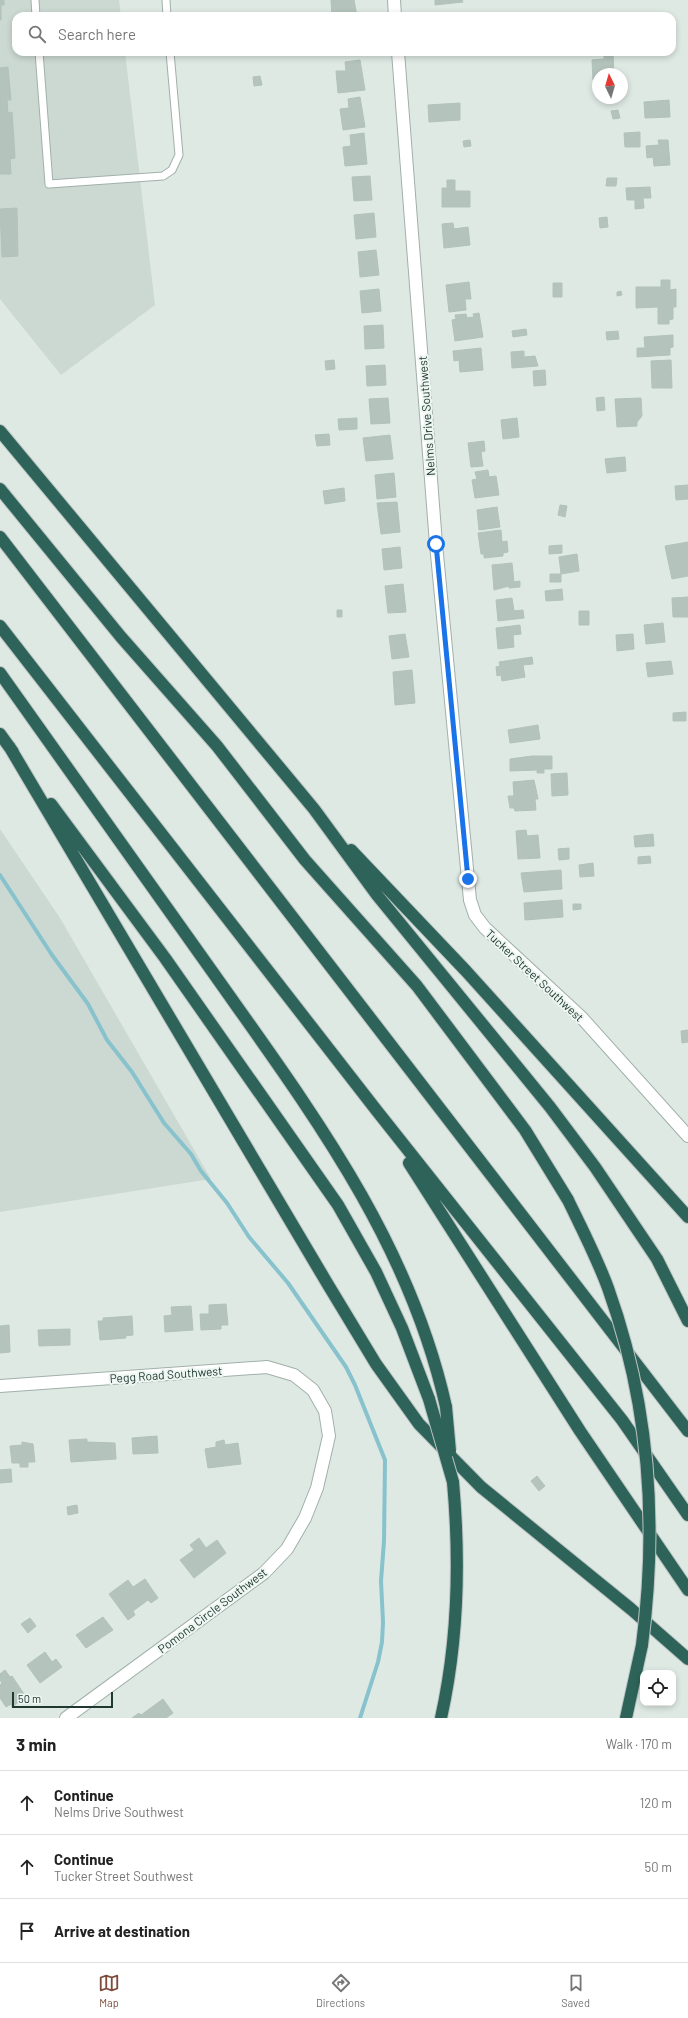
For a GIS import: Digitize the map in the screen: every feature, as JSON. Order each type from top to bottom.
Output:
[{"type":"highway","points":[[0,423],[32,469]]},
{"type":"highway","points":[[0,430],[314,809],[382,901],[550,1107],[595,1166],[657,1259],[688,1321]]},
{"type":"highway","points":[[0,489],[121,637],[217,746],[305,860],[417,986],[525,1130],[568,1200],[594,1254],[623,1336],[644,1436],[651,1507],[651,1558],[642,1645],[626,1718]]},
{"type":"highway","points":[[0,537],[688,1431]]},
{"type":"highway","points":[[0,626],[377,1111],[622,1420],[688,1514]]},
{"type":"highway","points":[[0,674],[241,1013],[324,1133],[360,1190],[398,1263],[417,1309],[439,1375],[446,1406],[456,1512],[457,1560],[450,1668],[441,1718]]},
{"type":"highway","points":[[0,734],[164,958],[338,1205],[376,1272],[402,1328],[429,1399],[453,1482]]},
{"type":"highway","points":[[9,746],[327,1283],[376,1364],[419,1424],[481,1487],[631,1609],[688,1660]]},
{"type":"highway","points":[[314,809],[466,971],[688,1217]]},
{"type":"highway","points":[[377,1111],[575,1425],[688,1590]]},
{"type":"street","points":[[394,0],[395,12]]},
{"type":"street","name":"Nelms Drive Southwest","points":[[398,56],[436,544],[458,780]]},
{"type":"street","name":"Tucker Street Southwest","points":[[458,780],[470,900],[475,915],[485,928],[582,1018],[688,1136]]},
{"type":"street","name":"Pegg Road Southwest","points":[[0,1386],[267,1366],[294,1375],[313,1390],[320,1401]]},
{"type":"street","name":"Pomona Circle Southwest","points":[[66,1718],[264,1573],[287,1549],[305,1518],[317,1488],[329,1436],[325,1411],[320,1401]]},
{"type":"lane","points":[[35,0],[36,12]]},
{"type":"lane","points":[[166,0],[167,12]]},
{"type":"lane","points":[[39,56],[49,184],[163,176],[172,170],[179,156],[170,56]]},
{"type":"shaded area","points":[[0,0],[119,0],[120,12],[12,12],[12,56],[125,56],[155,305],[61,375],[0,299]]},
{"type":"shaded area","points":[[0,829],[60,918],[211,1179],[0,1212]]},
{"type":"building","points":[[0,0],[4,0],[4,5],[1,5],[1,20],[0,20]]},
{"type":"building","points":[[331,0],[354,0],[356,12],[332,12]]},
{"type":"building","points":[[435,0],[462,0],[463,2],[435,5]]},
{"type":"building","points":[[604,56],[613,56],[614,68],[592,68],[592,60],[604,59]]},
{"type":"building","points":[[360,60],[365,90],[338,93],[336,71],[346,71],[345,62]]},
{"type":"building","points":[[8,67],[11,100],[7,100],[8,113],[12,112],[15,158],[10,159],[11,174],[0,174],[0,68]]},
{"type":"building","points":[[260,76],[262,85],[254,86],[253,77]]},
{"type":"building","points":[[360,97],[365,127],[343,130],[340,109],[349,108],[348,99]]},
{"type":"building","points":[[669,100],[670,117],[645,118],[644,102]]},
{"type":"building","points":[[460,103],[460,120],[429,122],[428,105]]},
{"type":"building","points":[[618,110],[620,118],[613,119],[611,111]]},
{"type":"building","points":[[640,132],[640,147],[625,147],[624,133]]},
{"type":"building","points":[[364,133],[367,164],[345,166],[343,147],[351,146],[350,135]]},
{"type":"building","points":[[470,140],[471,146],[464,147],[463,141]]},
{"type":"building","points":[[658,140],[668,140],[670,165],[654,166],[653,157],[647,158],[646,146],[659,145]]},
{"type":"building","points":[[370,176],[372,200],[354,201],[352,177]]},
{"type":"building","points":[[607,178],[617,178],[616,186],[606,186]]},
{"type":"building","points":[[447,180],[455,180],[455,191],[470,191],[470,207],[442,207],[442,188],[447,188]]},
{"type":"building","points":[[650,187],[651,198],[643,198],[644,208],[635,209],[635,200],[627,200],[626,188]]},
{"type":"building","points":[[17,208],[18,256],[2,257],[0,209]]},
{"type":"building","points":[[374,213],[376,237],[356,239],[354,215]]},
{"type":"building","points":[[607,217],[608,227],[600,228],[599,218]]},
{"type":"building","points":[[453,223],[454,229],[468,227],[470,245],[444,248],[442,224]]},
{"type":"building","points":[[376,250],[379,275],[360,277],[358,252]]},
{"type":"building","points":[[661,280],[670,280],[670,290],[676,289],[676,307],[673,307],[673,319],[669,320],[669,324],[658,324],[658,307],[636,308],[636,287],[661,287]]},
{"type":"building","points":[[469,282],[471,299],[465,299],[466,310],[449,312],[446,285]]},
{"type":"building","points":[[553,283],[562,283],[562,297],[553,297]]},
{"type":"building","points":[[379,289],[381,311],[362,313],[360,291]]},
{"type":"building","points":[[621,291],[622,295],[617,296],[617,292]]},
{"type":"building","points":[[479,313],[483,337],[455,341],[452,320],[456,319],[455,315],[466,314],[467,318],[474,317],[473,314]]},
{"type":"building","points":[[383,325],[384,348],[365,349],[364,326]]},
{"type":"building","points":[[526,329],[527,335],[513,337],[512,331]]},
{"type":"building","points":[[618,331],[619,339],[607,340],[606,332]]},
{"type":"building","points":[[673,335],[673,347],[670,348],[670,355],[637,357],[637,348],[645,348],[644,337]]},
{"type":"building","points":[[481,348],[483,370],[460,372],[459,360],[454,361],[453,351]]},
{"type":"building","points":[[524,351],[524,357],[535,356],[538,366],[512,368],[511,352]]},
{"type":"building","points":[[334,360],[335,369],[326,370],[325,361]]},
{"type":"building","points":[[671,360],[672,388],[652,388],[651,361]]},
{"type":"building","points":[[385,365],[386,385],[367,386],[366,366]]},
{"type":"building","points":[[545,370],[546,385],[534,386],[533,371]]},
{"type":"building","points":[[604,397],[605,410],[597,411],[596,398]]},
{"type":"building","points":[[388,398],[390,423],[371,424],[369,399]]},
{"type":"building","points":[[641,398],[642,416],[637,422],[637,426],[617,427],[615,399]]},
{"type":"building","points":[[357,418],[357,429],[339,430],[338,419]]},
{"type":"building","points":[[517,418],[519,437],[503,439],[501,420]]},
{"type":"building","points":[[329,434],[330,445],[317,446],[315,435]]},
{"type":"building","points":[[390,435],[393,459],[366,461],[363,438]]},
{"type":"building","points":[[484,441],[485,451],[481,452],[483,466],[471,467],[468,443]]},
{"type":"building","points":[[625,457],[626,471],[607,473],[605,459]]},
{"type":"building","points":[[488,470],[489,477],[496,476],[499,495],[475,498],[472,480],[477,479],[475,472]]},
{"type":"building","points":[[394,473],[396,497],[377,499],[375,475]]},
{"type":"building","points":[[688,485],[688,499],[676,500],[675,486]]},
{"type":"building","points":[[344,488],[345,501],[325,504],[323,491]]},
{"type":"building","points":[[397,502],[400,532],[381,534],[377,503]]},
{"type":"building","points":[[560,505],[567,506],[565,517],[558,515]]},
{"type":"building","points":[[497,507],[500,527],[479,530],[477,510]]},
{"type":"building","points":[[501,530],[502,542],[507,541],[508,552],[503,553],[503,556],[484,558],[484,554],[481,554],[478,533]]},
{"type":"building","points":[[688,542],[688,576],[672,579],[665,546]]},
{"type":"building","points":[[562,545],[562,553],[549,554],[549,546]]},
{"type":"building","points":[[400,547],[402,568],[384,570],[382,549]]},
{"type":"building","points":[[577,554],[579,571],[561,574],[559,557]]},
{"type":"building","points":[[512,563],[514,582],[520,581],[520,587],[509,588],[509,586],[494,590],[492,565]]},
{"type":"building","points":[[550,574],[561,574],[561,582],[550,582]]},
{"type":"building","points":[[403,584],[406,612],[388,613],[385,586]]},
{"type":"building","points":[[562,589],[563,600],[546,601],[545,591]]},
{"type":"building","points":[[688,597],[688,617],[673,617],[672,598]]},
{"type":"building","points":[[512,598],[514,611],[523,610],[524,618],[498,621],[496,600]]},
{"type":"building","points":[[337,610],[342,610],[342,617],[337,617]]},
{"type":"building","points":[[579,611],[589,611],[589,625],[579,625]]},
{"type":"building","points":[[663,623],[665,642],[646,644],[644,625]]},
{"type":"building","points":[[520,625],[521,634],[513,635],[514,647],[498,649],[496,628]]},
{"type":"building","points":[[405,634],[409,657],[392,659],[389,636]]},
{"type":"building","points":[[633,634],[634,649],[617,651],[616,635]]},
{"type":"building","points":[[532,657],[533,664],[523,665],[525,677],[502,681],[501,675],[497,676],[496,667],[500,666],[499,662]]},
{"type":"building","points":[[671,661],[673,674],[648,677],[646,663]]},
{"type":"building","points":[[412,670],[415,703],[395,705],[393,672]]},
{"type":"building","points":[[686,712],[686,721],[673,721],[673,713]]},
{"type":"building","points":[[538,725],[540,739],[510,743],[508,730]]},
{"type":"building","points":[[532,756],[552,756],[552,769],[544,769],[544,773],[537,773],[537,770],[510,771],[510,759]]},
{"type":"building","points":[[567,773],[568,795],[552,796],[551,774]]},
{"type":"building","points":[[534,780],[538,799],[535,799],[536,810],[515,811],[514,808],[510,808],[508,796],[514,796],[513,782]]},
{"type":"building","points":[[526,830],[527,836],[538,835],[540,858],[518,859],[516,831]]},
{"type":"building","points":[[653,834],[654,846],[635,847],[634,836]]},
{"type":"building","points":[[569,848],[569,859],[559,860],[558,849]]},
{"type":"building","points":[[650,856],[651,863],[638,864],[638,857]]},
{"type":"building","points":[[593,863],[594,876],[580,877],[579,865]]},
{"type":"building","points":[[561,870],[562,889],[524,892],[521,873]]},
{"type":"building","points":[[562,900],[563,917],[525,920],[524,903]]},
{"type":"building","points":[[573,904],[581,904],[581,909],[573,910]]},
{"type":"building","points":[[688,1030],[688,1042],[682,1043],[681,1031]]},
{"type":"building","points":[[226,1304],[228,1325],[221,1325],[221,1329],[201,1330],[200,1314],[209,1314],[209,1305]]},
{"type":"building","points":[[191,1306],[193,1330],[165,1332],[164,1316],[172,1315],[171,1307]]},
{"type":"building","points":[[132,1316],[133,1335],[125,1336],[126,1338],[100,1340],[98,1321],[103,1321],[103,1318]]},
{"type":"building","points":[[9,1325],[10,1352],[0,1353],[0,1326]]},
{"type":"building","points":[[70,1329],[70,1345],[39,1346],[38,1330]]},
{"type":"building","points":[[157,1436],[158,1453],[133,1454],[132,1438]]},
{"type":"building","points":[[87,1439],[87,1442],[115,1443],[116,1459],[71,1462],[69,1440]]},
{"type":"building","points":[[224,1440],[225,1445],[238,1443],[241,1464],[208,1468],[205,1449],[216,1447],[216,1442]]},
{"type":"building","points":[[22,1442],[33,1444],[35,1462],[28,1462],[28,1467],[20,1467],[20,1463],[12,1463],[10,1446],[22,1445]]},
{"type":"building","points":[[11,1469],[12,1482],[0,1483],[0,1470]]},
{"type":"building","points":[[537,1476],[545,1486],[539,1491],[531,1481]]},
{"type":"building","points":[[77,1505],[78,1513],[68,1515],[67,1507]]},
{"type":"building","points":[[199,1538],[206,1548],[217,1540],[226,1553],[194,1578],[180,1560],[194,1550],[190,1545]]},
{"type":"building","points":[[145,1579],[158,1598],[151,1603],[148,1600],[133,1611],[135,1615],[128,1620],[109,1594],[128,1580],[133,1587]]},
{"type":"building","points":[[103,1617],[113,1630],[86,1648],[76,1635]]},
{"type":"building","points":[[30,1618],[36,1626],[28,1633],[21,1624]]},
{"type":"building","points":[[45,1652],[52,1662],[56,1659],[62,1667],[40,1683],[27,1665]]},
{"type":"building","points":[[5,1670],[10,1677],[12,1676],[24,1694],[18,1698],[20,1701],[12,1707],[11,1704],[6,1707],[0,1698],[0,1685],[2,1683],[0,1680],[0,1674]]},
{"type":"building","points":[[163,1699],[173,1713],[166,1718],[132,1718],[139,1713],[141,1715]]},
{"type":"waterway","points":[[0,875],[52,955],[88,1004],[107,1040],[132,1072],[164,1123],[191,1154],[201,1171],[227,1203],[249,1237],[288,1283],[346,1367],[355,1385],[385,1460],[384,1541],[381,1581],[383,1622],[382,1642],[378,1662],[360,1718]]},
{"type":"route","points":[[436,544],[468,879]]}]
